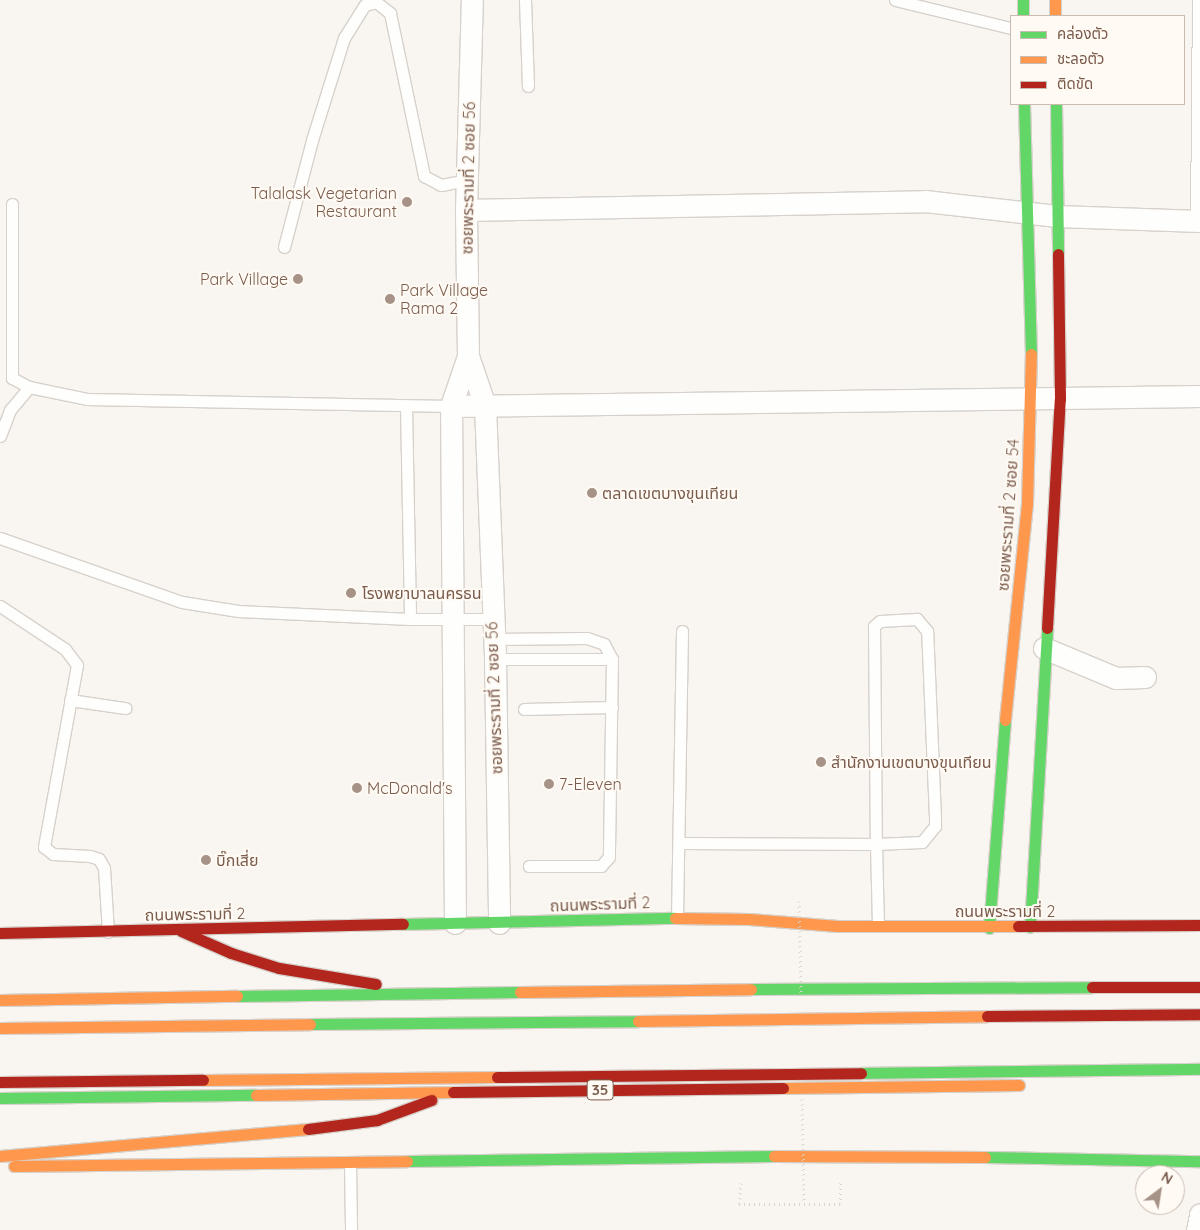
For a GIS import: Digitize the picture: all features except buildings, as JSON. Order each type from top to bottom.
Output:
[{"type":"main road","points":[[1023,0],[1023,15]]},
{"type":"main road","points":[[1055,0],[1055,15]]},
{"type":"main road","name":"ซอยพระรามที่ 2 ซอย 54","points":[[989,928],[998,791],[1027,504],[1032,400],[1025,212],[1024,105]]},
{"type":"main road","points":[[1030,927],[1044,648],[1060,399],[1056,105]]},
{"type":"main road","name":"ถนนพระรามที่ 2","points":[[0,933],[181,931],[677,918],[878,926],[989,928],[1200,925]]},
{"type":"main road","points":[[181,931],[231,953],[279,968],[430,995]]},
{"type":"main road","points":[[0,1000],[430,995],[784,988],[1200,987]]},
{"type":"main road","points":[[0,1028],[1200,1014]]},
{"type":"main road","points":[[0,1082],[1200,1068]]},
{"type":"main road","name":"35","points":[[0,1098],[1030,1084]]},
{"type":"main road","points":[[0,1156],[377,1120],[451,1092]]},
{"type":"main road","points":[[0,1166],[350,1163],[842,1155],[1200,1160]]},
{"type":"street","name":"ซอยพระรามที่ 2 ซอย 56","points":[[472,0],[466,210],[468,356],[485,406],[493,639],[499,923]]},
{"type":"street","points":[[466,210],[925,201],[1057,216],[1198,221]]},
{"type":"street","name":"ซอยพระรามที่ 2 ซอย 56","points":[[455,923],[451,406],[468,356]]},
{"type":"street","points":[[451,406],[1032,400],[1200,396]]},
{"type":"street","points":[[1044,648],[1116,678],[1145,677]]},
{"type":"street","points":[[1197,1230],[1200,1214]]},
{"type":"lane","points":[[525,0],[528,86]]},
{"type":"lane","points":[[895,0],[1010,28]]},
{"type":"lane","points":[[1198,0],[1198,221]]},
{"type":"lane","points":[[284,247],[312,140],[344,38],[365,5],[376,2],[390,13],[424,176],[442,185],[467,180]]},
{"type":"lane","points":[[12,204],[14,323],[5,353],[12,378]]},
{"type":"lane","points":[[0,378],[12,378],[29,387],[87,398],[406,408],[451,406]]},
{"type":"lane","points":[[0,436],[10,410],[29,387]]},
{"type":"lane","points":[[406,408],[410,619]]},
{"type":"lane","points":[[0,538],[182,602],[238,611],[454,620],[493,639],[612,659]]},
{"type":"lane","points":[[0,606],[65,649],[77,665],[44,847],[53,854],[90,856],[99,859],[104,868],[108,932]]},
{"type":"lane","points":[[681,843],[876,844],[922,842],[935,826],[927,631],[918,619],[880,621],[874,626],[876,844],[878,926]]},
{"type":"lane","points":[[677,918],[681,843],[682,631]]},
{"type":"lane","points":[[493,639],[566,636],[587,638],[604,644],[612,659],[609,857],[601,866],[529,866]]},
{"type":"lane","points":[[70,700],[125,708]]},
{"type":"lane","points":[[524,709],[612,707]]},
{"type":"lane","points":[[350,1163],[351,1230]]},
{"type":"path","points":[[739,1204],[840,1204]]},
{"type":"traffic: fast","points":[[1023,0],[1023,15]]},
{"type":"traffic: fast","points":[[1024,105],[1031,354]]},
{"type":"traffic: fast","points":[[1056,105],[1058,254]]},
{"type":"traffic: fast","points":[[1030,927],[1047,628]]},
{"type":"traffic: fast","points":[[989,928],[1005,720]]},
{"type":"traffic: fast","points":[[403,924],[675,918]]},
{"type":"traffic: fast","points":[[751,989],[1092,987]]},
{"type":"traffic: fast","points":[[237,996],[520,992]]},
{"type":"traffic: fast","points":[[310,1024],[638,1021]]},
{"type":"traffic: fast","points":[[861,1073],[1200,1069]]},
{"type":"traffic: fast","points":[[0,1098],[256,1095]]},
{"type":"traffic: fast","points":[[407,1161],[774,1156]]},
{"type":"traffic: fast","points":[[985,1157],[1200,1161]]},
{"type":"traffic: slow","points":[[1055,0],[1055,15]]},
{"type":"traffic: slow","points":[[1005,720],[1027,504],[1031,354]]},
{"type":"traffic: slow","points":[[675,918],[749,919],[838,926],[1018,926]]},
{"type":"traffic: slow","points":[[520,992],[751,989]]},
{"type":"traffic: slow","points":[[0,1000],[237,996]]},
{"type":"traffic: slow","points":[[638,1021],[987,1016]]},
{"type":"traffic: slow","points":[[0,1028],[310,1024]]},
{"type":"traffic: slow","points":[[203,1080],[497,1077]]},
{"type":"traffic: slow","points":[[783,1088],[1019,1085]]},
{"type":"traffic: slow","points":[[256,1095],[453,1092]]},
{"type":"traffic: slow","points":[[0,1156],[308,1129]]},
{"type":"traffic: slow","points":[[774,1156],[985,1157]]},
{"type":"traffic: slow","points":[[14,1166],[407,1161]]},
{"type":"traffic: jam","points":[[1047,628],[1060,399],[1058,254]]},
{"type":"traffic: jam","points":[[0,933],[403,924]]},
{"type":"traffic: jam","points":[[1018,926],[1200,925]]},
{"type":"traffic: jam","points":[[181,931],[231,953],[279,968],[376,984]]},
{"type":"traffic: jam","points":[[1092,987],[1200,987]]},
{"type":"traffic: jam","points":[[987,1016],[1200,1014]]},
{"type":"traffic: jam","points":[[497,1077],[861,1073]]},
{"type":"traffic: jam","points":[[0,1082],[203,1080]]},
{"type":"traffic: jam","points":[[453,1092],[783,1088]]},
{"type":"traffic: jam","points":[[308,1129],[377,1120],[431,1100]]},
{"type":"place","name":"Talalask Vegetarian Restaurant","points":[[407,202]]},
{"type":"place","name":"Park Village","points":[[298,279]]},
{"type":"place","name":"Park Village Rama 2","points":[[390,299]]},
{"type":"place","name":"ตลาดเขตบางขุนเทียน","points":[[592,493]]},
{"type":"place","name":"โรงพยาบาลนครธน","points":[[351,593]]},
{"type":"place","name":"สำนักงานเขตบางขุนเทียน","points":[[821,762]]},
{"type":"place","name":"7-Eleven","points":[[549,784]]},
{"type":"place","name":"McDonald's","points":[[357,788]]},
{"type":"place","name":"บิ๊กเสี่ย","points":[[206,860]]}]
